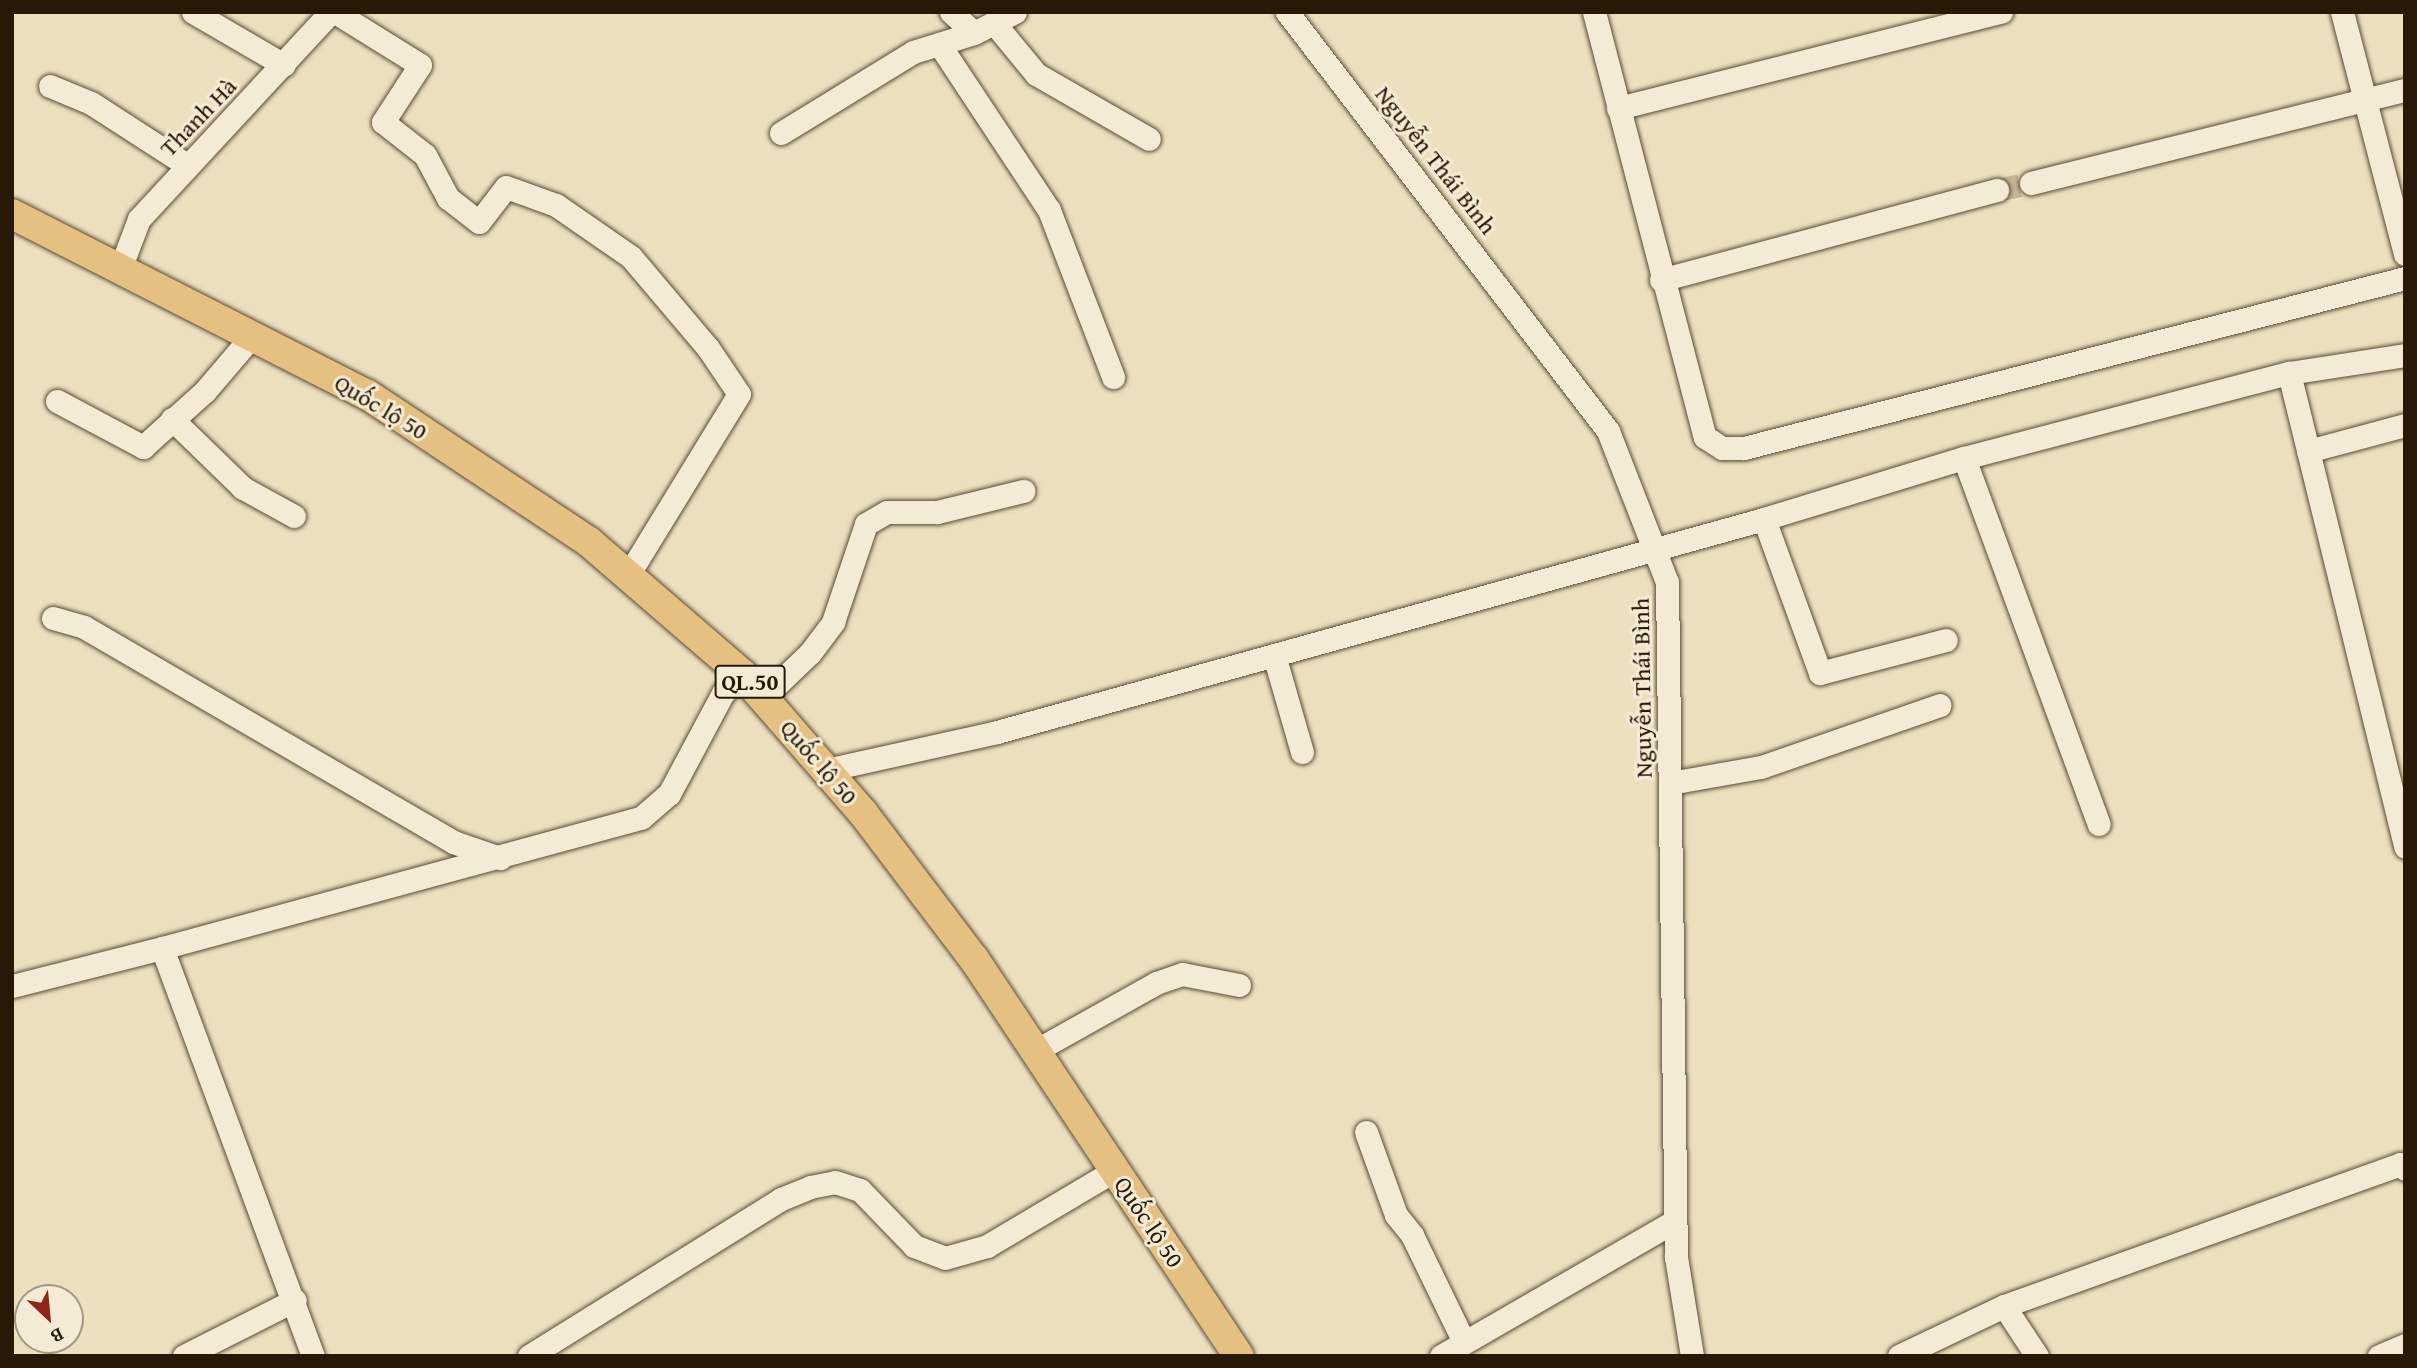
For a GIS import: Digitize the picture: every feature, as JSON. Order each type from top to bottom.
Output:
[{"type":"main road","name":"Quốc lộ 50","points":[[12,214],[368,394],[589,542],[744,675],[826,770],[974,959],[1239,1356]]},
{"type":"street","points":[[192,12],[284,65]]},
{"type":"street","points":[[333,12],[420,65],[383,122],[425,155],[448,198],[479,222],[506,187],[556,205],[631,257],[709,348],[739,394],[628,575]]},
{"type":"street","name":"Thanh Hà","points":[[120,270],[139,219],[333,12]]},
{"type":"street","points":[[951,12],[984,28],[1036,74],[1149,139]]},
{"type":"street","points":[[781,133],[913,52],[984,28],[1015,12]]},
{"type":"street","name":"Nguyễn Thái Bình","points":[[1287,12],[1608,431],[1667,582],[1675,1221],[1692,1356]]},
{"type":"street","points":[[1594,12],[1661,280],[1705,437],[1722,449],[1744,448],[2405,278]]},
{"type":"street","points":[[1618,108],[2001,12]]},
{"type":"street","points":[[2342,12],[2367,99],[2405,254]]},
{"type":"street","points":[[939,44],[1049,210],[1113,377]]},
{"type":"street","points":[[50,86],[91,103],[187,165]]},
{"type":"street","points":[[2031,183],[2405,90]]},
{"type":"street","points":[[1661,280],[1997,190]]},
{"type":"street","points":[[58,401],[143,447],[252,336]]},
{"type":"street","points":[[826,770],[997,732],[1764,519],[1965,458],[2289,373],[2405,355]]},
{"type":"street","points":[[2289,373],[2405,847]]},
{"type":"street","points":[[172,419],[243,488],[294,516]]},
{"type":"street","points":[[2308,451],[2405,425]]},
{"type":"street","points":[[1965,458],[2099,824]]},
{"type":"street","points":[[763,698],[810,653],[833,622],[866,524],[887,512],[937,512],[1023,491]]},
{"type":"street","points":[[1764,519],[1820,673],[1945,640]]},
{"type":"street","points":[[53,618],[84,627],[453,842],[500,858]]},
{"type":"street","points":[[1274,655],[1302,752]]},
{"type":"street","points":[[12,986],[500,858],[641,818],[669,794],[723,693],[744,675]]},
{"type":"street","points":[[1670,783],[1761,767],[1940,705]]},
{"type":"street","points":[[162,948],[295,1300],[313,1356]]},
{"type":"street","points":[[1035,1051],[1169,978],[1182,974],[1239,985]]},
{"type":"street","points":[[1366,1132],[1396,1215],[1412,1235],[1463,1340]]},
{"type":"street","points":[[1899,1356],[2004,1306],[2400,1164],[2405,1169]]},
{"type":"street","points":[[529,1356],[781,1199],[810,1186],[835,1182],[860,1190],[914,1247],[945,1258],[986,1246],[1115,1170]]},
{"type":"street","points":[[1441,1356],[1463,1340],[1675,1221]]},
{"type":"street","points":[[184,1356],[295,1300]]},
{"type":"street","points":[[2004,1306],[2037,1356]]},
{"type":"street","points":[[2379,1356],[2405,1345]]},
{"type":"tunnel","points":[[1997,190],[2031,183]]}]
